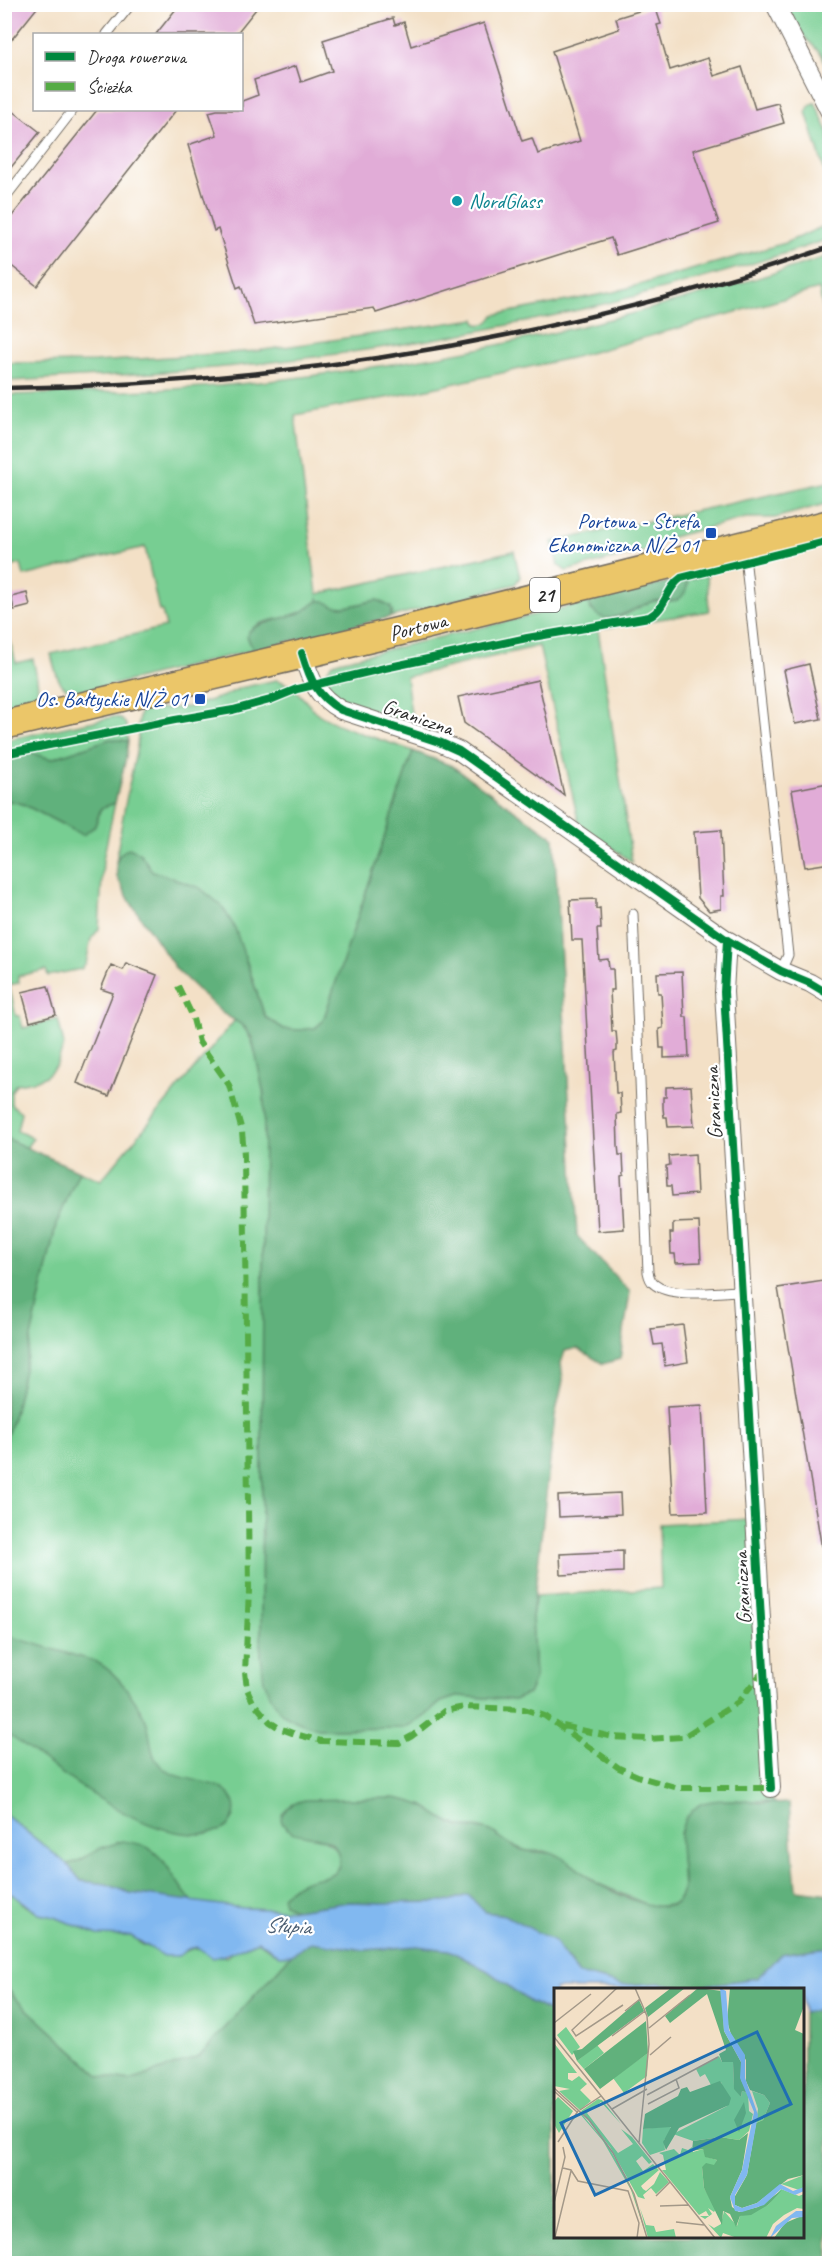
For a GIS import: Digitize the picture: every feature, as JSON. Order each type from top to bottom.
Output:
[{"type":"main road","name":"Portowa","points":[[4,725],[412,628],[830,524]]},
{"type":"street","points":[[775,4],[830,112]]},
{"type":"street","name":"Graniczna","points":[[302,653],[313,685],[330,704],[341,710],[439,742],[472,758],[728,940],[724,992],[771,1788]]},
{"type":"street","points":[[728,940],[781,971],[810,983],[830,995]]},
{"type":"lane","points":[[108,33],[131,4]]},
{"type":"lane","points":[[4,199],[72,111]]},
{"type":"lane","points":[[744,545],[788,955],[781,971]]},
{"type":"lane","points":[[633,914],[650,1280],[660,1288],[673,1292],[742,1291]]},
{"type":"green space","points":[[786,5],[829,5],[829,72],[822,55],[800,32]]},
{"type":"green space","points":[[815,102],[829,134],[829,185],[806,112]]},
{"type":"green space","points":[[829,224],[829,239],[741,267],[562,314],[471,332],[380,348],[196,370],[5,381],[5,363],[95,362],[257,351],[475,319],[477,324],[485,324],[494,315],[614,292],[785,243]]},
{"type":"green space","points":[[829,256],[829,338],[819,289],[575,357],[396,396],[295,415],[317,594],[514,551],[520,577],[515,584],[391,617],[393,611],[377,600],[338,608],[320,601],[318,597],[318,601],[296,615],[264,622],[251,630],[247,636],[253,650],[80,693],[73,692],[62,685],[51,654],[166,627],[162,611],[159,611],[145,547],[24,576],[21,564],[6,568],[13,606],[5,609],[5,395],[216,386],[286,379],[404,362],[521,340],[598,322],[714,291]]},
{"type":"green space","points":[[829,482],[829,503],[775,518],[746,518],[664,539],[648,550],[566,571],[558,565],[552,542]]},
{"type":"green space","points":[[707,574],[709,611],[598,629],[632,862],[579,824],[539,646],[406,677],[413,728],[345,705],[330,692],[326,673],[331,664],[339,661],[588,602],[591,610],[602,616],[621,617],[652,601],[670,601],[688,585],[687,580]]},
{"type":"green space","points":[[676,580],[687,580],[685,592],[677,600],[654,601],[618,617],[601,617],[594,612],[588,602]]},
{"type":"green space","points":[[377,600],[391,607],[391,617],[253,650],[247,636],[249,631],[257,626],[302,612],[318,601],[343,607]]},
{"type":"green space","points":[[4,619],[16,663],[33,659],[38,689],[36,696],[26,704],[4,711]]},
{"type":"green space","points":[[276,680],[288,685],[316,712],[335,723],[413,751],[323,1021],[315,1028],[300,1030],[284,1029],[265,1017],[245,956],[172,879],[152,871],[140,853],[129,848],[120,854],[116,863],[122,819],[137,747],[141,710],[189,707],[224,696],[240,688]]},
{"type":"green space","points":[[113,717],[120,718],[126,724],[128,741],[110,739],[51,759],[25,751],[5,754],[5,740]]},
{"type":"green space","points":[[110,739],[128,741],[115,803],[101,808],[95,826],[83,835],[23,804],[5,800],[5,754],[25,751],[51,759]]},
{"type":"green space","points":[[413,751],[452,766],[554,838],[577,1236],[630,1292],[620,1359],[603,1364],[577,1348],[565,1351],[561,1363],[563,1381],[555,1416],[532,1617],[535,1678],[528,1694],[514,1700],[459,1696],[441,1702],[424,1717],[404,1728],[318,1729],[281,1713],[264,1681],[261,1656],[264,1094],[252,1038],[244,1026],[222,1013],[176,969],[131,903],[117,877],[116,863],[120,854],[129,848],[140,853],[152,871],[200,888],[222,906],[235,928],[265,1017],[284,1029],[315,1028],[323,1021]]},
{"type":"green space","points":[[5,800],[23,804],[83,835],[95,826],[101,808],[115,803],[103,860],[99,929],[91,939],[86,964],[81,969],[48,976],[46,970],[18,976],[19,983],[9,985],[16,1016],[20,1016],[23,1028],[58,1019],[64,1045],[56,1066],[46,1076],[35,1081],[16,1084],[11,1092],[11,1104],[21,1112],[17,1131],[33,1138],[26,1148],[5,1138]]},
{"type":"green space","points":[[235,1020],[248,1034],[252,1043],[264,1094],[261,1656],[318,1729],[403,1728],[424,1717],[441,1702],[459,1696],[514,1700],[528,1694],[535,1678],[532,1617],[536,1596],[661,1588],[659,1524],[749,1519],[765,1791],[776,1804],[765,1801],[727,1800],[701,1804],[686,1817],[680,1833],[683,1892],[677,1902],[653,1907],[599,1884],[561,1857],[545,1851],[527,1851],[504,1842],[491,1831],[477,1827],[462,1827],[445,1820],[422,1805],[283,1823],[295,1831],[327,1842],[336,1850],[340,1860],[333,1873],[314,1881],[284,1904],[295,1910],[243,1908],[193,1902],[184,1893],[163,1860],[88,1857],[67,1864],[5,1814],[5,1441],[14,1414],[56,1225],[79,1171],[101,1180]]},
{"type":"green space","points":[[5,1138],[79,1171],[56,1225],[14,1414],[5,1441]]},
{"type":"green space","points":[[4,1635],[89,1659],[113,1674],[125,1687],[144,1716],[154,1755],[161,1766],[177,1776],[216,1786],[230,1796],[235,1809],[229,1825],[221,1830],[208,1833],[183,1833],[156,1826],[129,1815],[101,1800],[5,1732]]},
{"type":"green space","points":[[394,1798],[421,1805],[456,1826],[488,1830],[522,1850],[559,1856],[607,1889],[638,1902],[661,1906],[670,1906],[677,1902],[682,1894],[681,1833],[684,1821],[697,1806],[724,1800],[789,1803],[796,1890],[829,1894],[829,1947],[781,1954],[758,1978],[685,1988],[661,1983],[622,1985],[578,1974],[568,1959],[505,1915],[485,1912],[468,1895],[446,1902],[350,1902],[295,1910],[284,1904],[282,1896],[296,1885],[330,1875],[339,1866],[339,1857],[331,1843],[325,1839],[296,1833],[283,1825],[282,1815],[289,1807],[305,1800]]},
{"type":"green space","points":[[123,1841],[142,1845],[158,1855],[193,1902],[130,1893],[106,1884],[81,1881],[67,1864],[77,1862],[101,1848]]},
{"type":"green space","points":[[4,1887],[39,1914],[55,1917],[98,1935],[131,1936],[143,1945],[178,1956],[196,1948],[226,1957],[258,1941],[279,1956],[291,1955],[199,2057],[130,2081],[100,2076],[16,1999],[5,1983]]},
{"type":"green space","points":[[311,1942],[365,1950],[417,1946],[449,1950],[488,1971],[530,2002],[554,2014],[554,2238],[804,2238],[804,2013],[829,2007],[829,2263],[5,2263],[4,1984],[16,1999],[100,2076],[130,2081],[199,2057],[291,1955]]},
{"type":"water","name":"Słupia","points":[[4,1814],[67,1864],[81,1881],[106,1884],[130,1893],[243,1908],[295,1910],[350,1902],[446,1902],[468,1895],[485,1912],[505,1915],[554,1941],[578,1974],[622,1985],[661,1983],[685,1988],[554,1988],[554,2014],[530,2002],[488,1971],[449,1950],[417,1946],[365,1950],[311,1942],[291,1955],[279,1956],[258,1941],[213,1958],[197,1947],[188,1949],[178,1956],[164,1956],[131,1936],[98,1935],[55,1917],[39,1914],[5,1887]]},
{"type":"water","points":[[829,1947],[829,2007],[804,2013],[804,1988],[685,1988],[757,1978],[781,1954]]},
{"type":"building","points":[[4,4],[40,4],[4,49]]},
{"type":"building","points":[[180,4],[260,4],[237,33],[157,33]]},
{"type":"building","points":[[655,6],[661,24],[657,25],[670,70],[708,58],[714,76],[742,67],[755,109],[778,103],[784,123],[693,150],[719,223],[617,255],[611,238],[376,313],[374,308],[254,325],[241,286],[237,288],[218,229],[214,231],[188,145],[217,135],[209,112],[243,111],[243,101],[258,95],[254,80],[296,66],[301,82],[332,71],[323,40],[393,18],[395,25],[404,22],[411,46],[484,23],[522,141],[532,138],[538,154],[580,141],[552,51],[619,29],[616,18]]},
{"type":"building","points":[[4,104],[40,132],[4,176]]},
{"type":"building","points":[[96,111],[175,111],[37,286],[4,260],[4,226]]},
{"type":"building","points":[[27,593],[30,606],[14,610],[11,597]]},
{"type":"building","points":[[809,664],[821,719],[795,724],[784,670]]},
{"type":"building","points":[[538,680],[564,795],[464,723],[458,697]]},
{"type":"building","points":[[828,783],[830,863],[805,867],[792,790]]},
{"type":"building","points":[[721,830],[724,896],[721,896],[721,909],[709,911],[698,898],[694,832]]},
{"type":"building","points":[[596,899],[596,909],[600,908],[601,929],[597,929],[599,960],[608,959],[609,969],[613,969],[614,990],[610,990],[612,1031],[616,1031],[617,1051],[614,1052],[616,1093],[620,1093],[621,1113],[617,1114],[618,1145],[619,1155],[623,1155],[624,1175],[621,1176],[624,1229],[598,1231],[582,940],[572,940],[570,900]]},
{"type":"building","points":[[126,963],[157,975],[109,1096],[77,1083],[113,993],[101,989],[111,965],[123,970]]},
{"type":"building","points":[[682,972],[689,1057],[664,1058],[664,1048],[660,1048],[659,1029],[663,1028],[661,993],[658,993],[657,973]]},
{"type":"building","points":[[48,986],[56,1015],[30,1022],[22,992]]},
{"type":"building","points":[[691,1086],[694,1126],[668,1127],[663,1108],[666,1087]]},
{"type":"building","points":[[695,1154],[697,1194],[672,1196],[671,1186],[667,1186],[666,1166],[670,1165],[669,1156]]},
{"type":"building","points":[[699,1222],[701,1262],[676,1263],[675,1254],[671,1254],[670,1233],[673,1233],[673,1223]]},
{"type":"building","points":[[830,1280],[830,1549],[822,1549],[778,1288]]},
{"type":"building","points":[[683,1325],[688,1362],[665,1366],[662,1344],[654,1345],[651,1329]]},
{"type":"building","points":[[702,1405],[707,1512],[673,1513],[667,1407]]},
{"type":"building","points":[[620,1493],[621,1514],[559,1517],[558,1496]]},
{"type":"building","points":[[623,1551],[623,1572],[561,1575],[560,1554]]},
{"type":"railway","points":[[4,388],[109,385],[214,378],[319,366],[423,350],[526,331],[628,307],[730,279],[830,247]]},
{"type":"marked path","points":[[178,986],[192,1015],[199,1042],[229,1085],[242,1131],[249,1591],[245,1672],[247,1689],[253,1702],[270,1722],[279,1728],[321,1741],[399,1743],[412,1736],[444,1711],[464,1707],[524,1709],[545,1716],[619,1768],[640,1777],[678,1788],[771,1788]]},
{"type":"marked path","points":[[563,1726],[613,1737],[648,1739],[683,1737],[738,1702],[764,1670]]},
{"type":"cycle path","points":[[4,754],[233,710],[270,700],[297,689],[385,668],[527,638],[649,617],[659,609],[672,587],[681,578],[830,541]]},
{"type":"cycle path","points":[[302,653],[315,686],[332,705],[459,751],[727,940],[781,971],[810,983],[830,995]]},
{"type":"cycle path","points":[[727,940],[724,992],[771,1788]]},
{"type":"place","name":"NordGlass","points":[[457,201]]},
{"type":"place","name":"Portowa - Strefa Ekonomiczna N/Ż 01","points":[[711,533]]},
{"type":"place","name":"Os. Bałtyckie N/Ż 01","points":[[200,699]]}]
